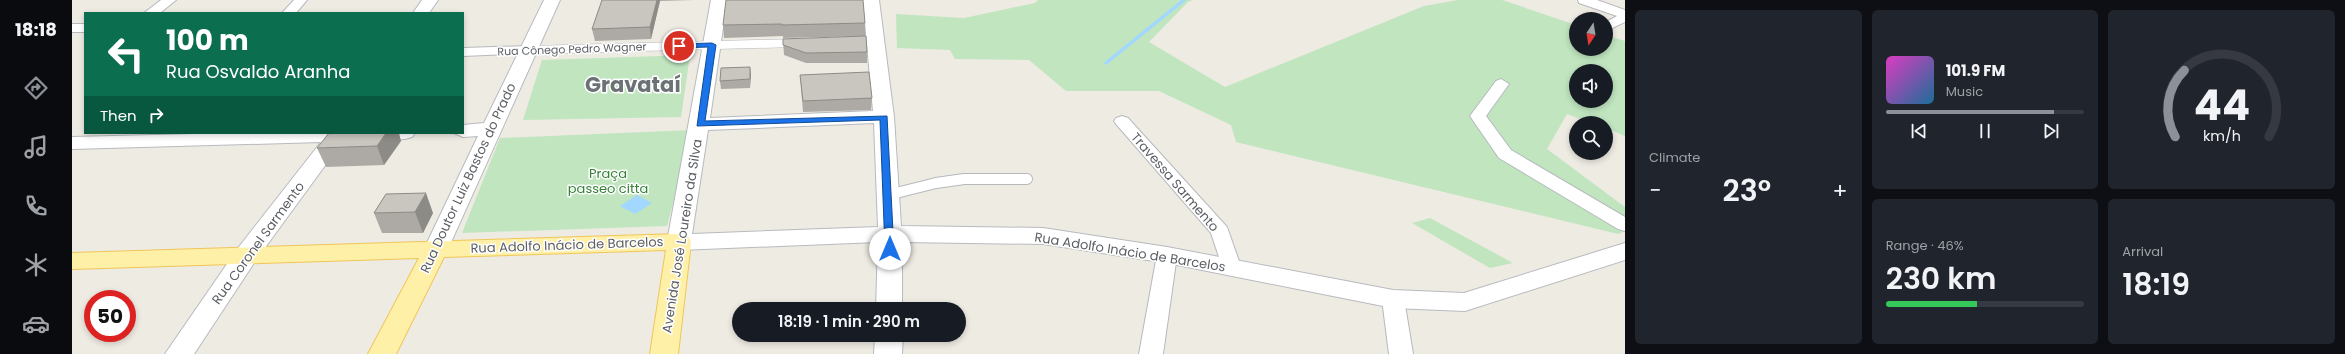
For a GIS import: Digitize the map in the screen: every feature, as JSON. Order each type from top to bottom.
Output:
[{"type":"main road","name":"Rua Adolfo Inácio de Barcelos","points":[[72,261],[247,254],[679,242]]},
{"type":"main road","name":"Avenida José Loureiro da Silva","points":[[664,354],[679,242]]},
{"type":"main road","name":"Rua Doutor Luiz Bastos do Prado","points":[[382,354],[436,249]]},
{"type":"street","points":[[152,12],[170,0]]},
{"type":"street","points":[[290,12],[301,0]]},
{"type":"street","points":[[422,12],[430,0]]},
{"type":"street","name":"Rua Doutor Luiz Bastos do Prado","points":[[436,249],[490,129],[528,53],[552,0]]},
{"type":"street","name":"Avenida José Loureiro da Silva","points":[[679,242],[700,124],[719,0]]},
{"type":"street","points":[[1584,0],[1625,14]]},
{"type":"street","points":[[875,2],[870,41],[884,117],[890,234],[889,302]]},
{"type":"street","points":[[1613,24],[1625,17]]},
{"type":"street","points":[[72,28],[84,28]]},
{"type":"street","name":"Rua Cônego Pedro Wagner","points":[[464,52],[528,53]]},
{"type":"street","points":[[1501,84],[1478,116],[1505,154],[1625,225]]},
{"type":"street","points":[[700,124],[884,117]]},
{"type":"street","name":"Travessa Sarmento","points":[[1122,121],[1220,231],[1231,267]]},
{"type":"street","points":[[464,130],[490,129]]},
{"type":"street","points":[[72,143],[166,138],[338,134]]},
{"type":"street","name":"Rua Coronel Sarmento","points":[[179,354],[247,254],[338,134]]},
{"type":"street","name":"Rua Adolfo Inácio de Barcelos","points":[[679,242],[890,234],[1043,236],[1167,255],[1392,299],[1465,302],[1625,251]]},
{"type":"street","points":[[1151,354],[1167,255]]},
{"type":"street","points":[[1392,299],[1401,354]]},
{"type":"street","points":[[888,354],[889,342]]},
{"type":"lane","name":"Rua Cônego Pedro Wagner","points":[[528,53],[804,43]]},
{"type":"lane","points":[[888,195],[936,183],[964,178],[1027,179]]},
{"type":"green space","points":[[1038,0],[1193,0],[1188,2],[1149,42],[1225,87],[1424,6],[1458,0],[1502,0],[1569,23],[1569,56],[1613,56],[1613,37],[1625,41],[1625,136],[1613,131],[1613,116],[1572,116],[1567,114],[1547,149],[1625,207],[1625,231],[1618,234],[1236,142],[1231,125],[1159,91],[1066,91],[1029,60],[955,59],[950,50],[897,48],[896,14],[964,18],[1035,3]]},
{"type":"green space","points":[[690,55],[681,117],[523,120],[542,60]]},
{"type":"green space","name":"Praça passeo citta","points":[[692,130],[667,226],[462,233],[500,138]]},
{"type":"green space","points":[[1430,218],[1513,263],[1490,268],[1412,223]]},
{"type":"water","points":[[637,195],[652,203],[635,214],[620,206]]},
{"type":"building","points":[[602,0],[657,0],[650,27],[592,29]]},
{"type":"building","points":[[726,0],[863,0],[865,23],[723,25]]},
{"type":"building","points":[[866,36],[867,52],[806,53],[783,45],[783,39]]},
{"type":"building","points":[[750,67],[750,79],[720,81],[721,68]]},
{"type":"building","points":[[869,72],[872,98],[803,101],[800,75]]},
{"type":"building","points":[[328,134],[385,134],[377,146],[317,148]]},
{"type":"building","points":[[426,193],[415,212],[374,213],[386,194]]},
{"type":"waterway","points":[[1106,63],[1184,0]]},
{"type":"district","name":"Gravataí","points":[[633,84]]},
{"type":"route","points":[[679,46],[712,45],[700,124],[884,117],[890,249]]}]
